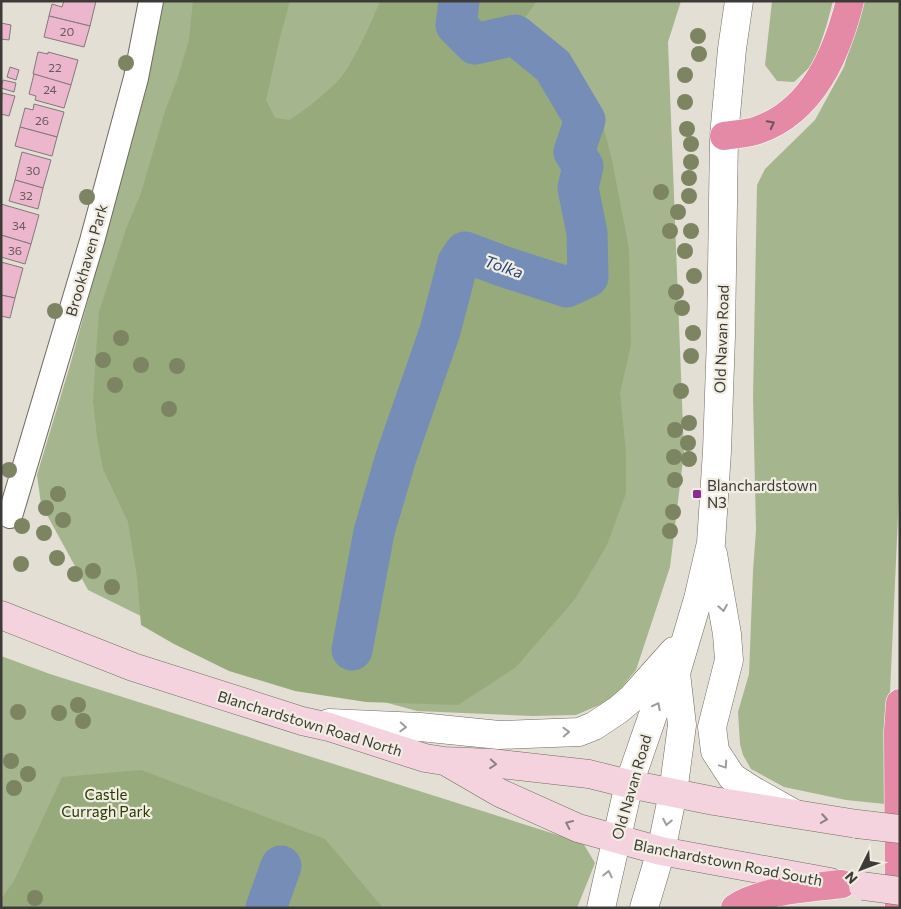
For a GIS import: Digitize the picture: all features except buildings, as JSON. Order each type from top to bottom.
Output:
[{"type":"highway","points":[[724,136],[758,131],[783,118],[805,99],[822,77],[846,20],[850,1]]},
{"type":"highway","points":[[899,908],[898,731],[900,703]]},
{"type":"highway","points":[[741,904],[793,890],[852,885]]},
{"type":"main road","name":"Blanchardstown Road North","points":[[1,615],[133,667],[302,722],[329,727],[425,758],[444,761],[492,763],[589,774],[629,784]]},
{"type":"main road","name":"Blanchardstown Road South","points":[[444,761],[500,793],[578,828],[616,839],[661,850],[852,885],[900,891]]},
{"type":"main road","points":[[629,784],[714,801],[900,830]]},
{"type":"street","name":"Brookhaven Park","points":[[10,516],[97,224],[136,78],[151,1]]},
{"type":"street","name":"Old Navan Road","points":[[601,908],[629,784],[656,706],[676,673],[698,599],[711,543],[722,336],[724,136],[732,49],[739,1]]},
{"type":"street","points":[[711,543],[728,634],[729,660],[712,727],[715,752],[732,777],[795,814]]},
{"type":"street","points":[[302,722],[499,734],[580,732],[594,726],[631,700],[687,636]]},
{"type":"street","name":"Old Navan Road","points":[[644,908],[661,850],[673,792],[682,725],[676,673]]},
{"type":"green space","points":[[163,1],[681,1],[668,42],[684,452],[670,567],[636,670],[611,700],[576,715],[532,716],[417,711],[228,659],[88,590],[41,504],[37,475],[71,362],[146,89]]},
{"type":"green space","points":[[193,1],[290,1],[266,100],[275,118],[289,120],[318,99],[343,75],[363,39],[380,1],[537,1],[522,22],[526,56],[603,125],[612,160],[629,249],[631,345],[620,393],[626,452],[626,493],[607,545],[575,599],[516,667],[458,705],[366,702],[295,691],[229,671],[174,644],[141,625],[137,577],[128,522],[103,469],[97,437],[93,400],[99,312],[126,229],[141,193],[165,111],[177,80],[189,40]]},
{"type":"green space","points":[[772,1],[833,1],[814,63],[794,82],[777,81],[765,65]]},
{"type":"green space","points":[[864,1],[900,1],[900,472],[885,804],[846,800],[784,787],[751,769],[743,755],[740,744],[738,712],[749,674],[756,530],[753,397],[757,185],[765,169],[815,120],[844,67]]},
{"type":"green space","name":"Castle Curragh Park","points":[[1,656],[50,674],[583,843],[595,863],[577,908],[1,908]]},
{"type":"green space","points":[[141,770],[325,839],[383,908],[1,908],[1,899],[14,881],[62,777]]},
{"type":"waterway","name":"Tolka","points":[[352,650],[374,532],[396,457],[440,331],[458,262],[465,252],[567,287],[588,277],[587,233],[578,188],[583,166],[574,152],[585,120],[553,66],[515,35],[475,44],[456,25],[459,1]]},
{"type":"waterway","name":"Tolka","points":[[266,908],[281,866]]},
{"type":"place","name":"Blanchardstown N3","points":[[697,494]]}]
